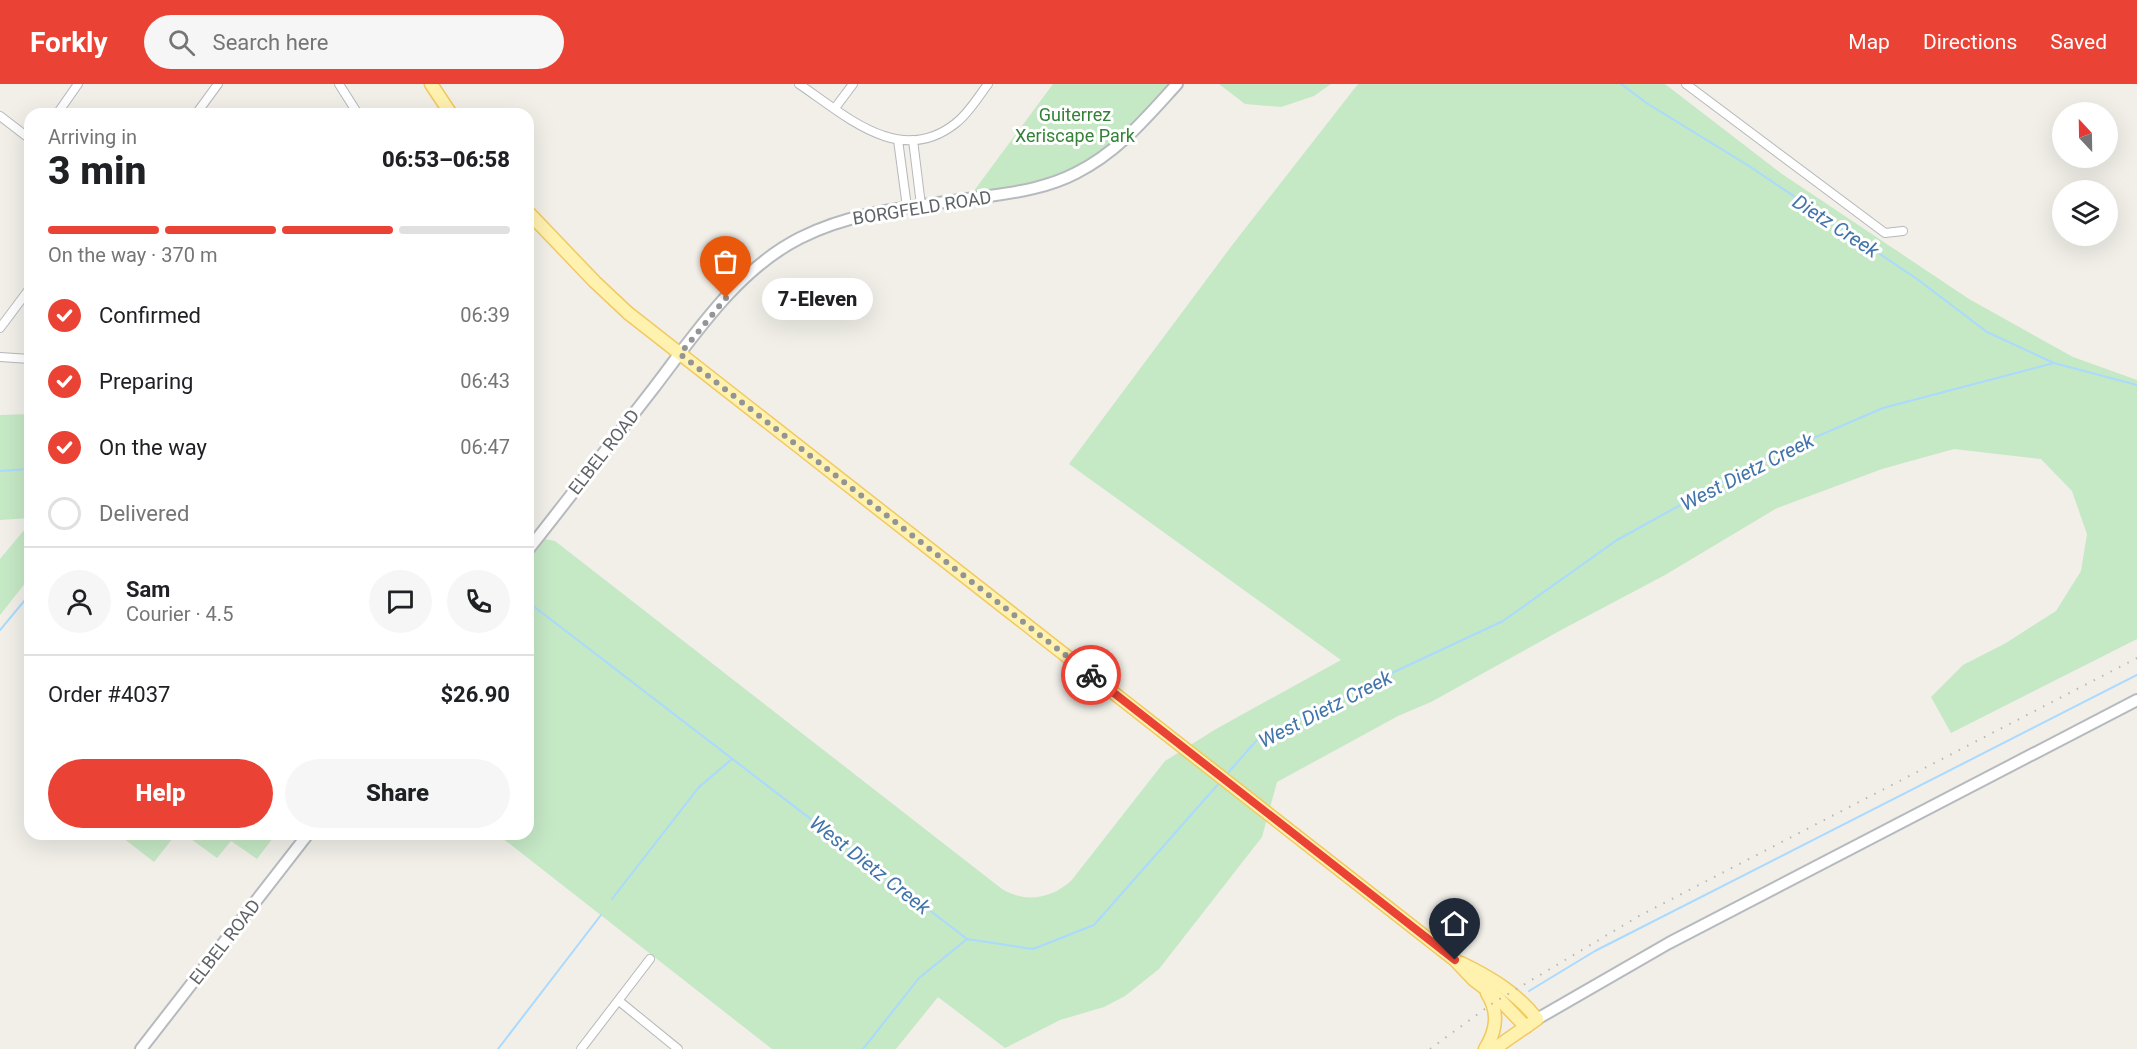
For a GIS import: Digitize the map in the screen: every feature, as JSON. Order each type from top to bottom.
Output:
[{"type":"main road","points":[[431,84],[447,108]]},
{"type":"main road","points":[[534,218],[605,292],[680,354],[1455,960],[1485,990],[1499,999],[1526,1027]]},
{"type":"main road","points":[[1455,960],[1491,977],[1520,1000],[1537,1019],[1494,1049]]},
{"type":"main road","points":[[1485,990],[1493,1003],[1496,1015],[1494,1029],[1485,1049]]},
{"type":"street","points":[[61,108],[78,84]]},
{"type":"street","points":[[200,108],[218,84]]},
{"type":"street","points":[[339,84],[351,108]]},
{"type":"street","points":[[800,84],[879,136],[898,140],[932,137],[957,122],[988,84]]},
{"type":"street","points":[[835,108],[853,84]]},
{"type":"street","name":"BORGFELD ROAD","points":[[680,354],[734,289],[779,250],[820,229],[856,216],[1020,192],[1045,186],[1074,174],[1090,166],[1122,142],[1177,84]]},
{"type":"street","points":[[1686,84],[1885,233],[1903,231]]},
{"type":"street","points":[[0,116],[24,134]]},
{"type":"street","points":[[898,140],[908,207]]},
{"type":"street","points":[[910,140],[921,205]]},
{"type":"street","points":[[0,328],[24,296]]},
{"type":"street","name":"ELBEL ROAD","points":[[534,542],[680,354]]},
{"type":"street","points":[[0,357],[24,359]]},
{"type":"street","points":[[1537,1019],[1669,943],[2137,700]]},
{"type":"street","name":"ELBEL ROAD","points":[[141,1049],[303,840]]},
{"type":"street","points":[[581,1049],[650,959]]},
{"type":"street","points":[[619,1000],[678,1049]]},
{"type":"green space","name":"Guiterrez Xeriscape Park","points":[[1053,84],[1177,84],[1139,126],[1074,174],[968,199]]},
{"type":"green space","points":[[1219,84],[1331,84],[1314,96],[1281,107],[1245,104]]},
{"type":"green space","points":[[1358,84],[1665,84],[1782,174],[1969,299],[2073,357],[2137,380],[2137,639],[1951,733],[1931,697],[1963,665],[2006,643],[2056,611],[2081,571],[2087,534],[2072,491],[2041,459],[1954,449],[1882,469],[1777,508],[1665,575],[1431,702],[1398,716],[1277,782],[1262,837],[1159,969],[1125,996],[1104,1007],[1060,1020],[1005,1048],[938,997],[896,1049],[772,1049],[505,840],[534,840],[534,537],[555,541],[1002,889],[1020,896],[1038,897],[1055,892],[1071,881],[1165,761],[1216,729],[1341,660],[1069,464],[1233,244]]},
{"type":"green space","points":[[24,414],[24,518],[0,520],[0,415]]},
{"type":"green space","points":[[24,530],[24,585],[0,615],[0,559]]},
{"type":"green space","points":[[126,840],[171,840],[154,862]]},
{"type":"green space","points":[[192,840],[271,840],[257,859],[231,841],[217,858]]},
{"type":"waterway","name":"Dietz Creek","points":[[1621,84],[1648,104],[1749,166],[1917,279],[1987,332],[2054,363]]},
{"type":"waterway","name":"West Dietz Creek","points":[[1226,775],[1257,740],[1503,621],[1617,540],[1760,461],[1883,408],[2054,363],[2137,385]]},
{"type":"waterway","name":"West Dietz Creek","points":[[0,471],[24,469]]},
{"type":"waterway","points":[[0,630],[24,601]]},
{"type":"waterway","name":"West Dietz Creek","points":[[534,607],[967,939],[1033,949],[1094,925],[1220,782]]},
{"type":"waterway","points":[[1529,991],[1595,951],[2137,675]]},
{"type":"waterway","points":[[612,899],[699,787],[732,759]]},
{"type":"waterway","points":[[498,1049],[601,915]]},
{"type":"waterway","points":[[863,1049],[919,978],[967,939]]},
{"type":"railway","points":[[1430,1049],[1493,1003],[1639,916],[2137,658]]},
{"type":"way so far","points":[[726,298],[680,354],[1091,675]]},
{"type":"place","name":"7-Eleven","points":[[726,298]]},
{"type":"route","points":[[1091,675],[1455,960]]}]
